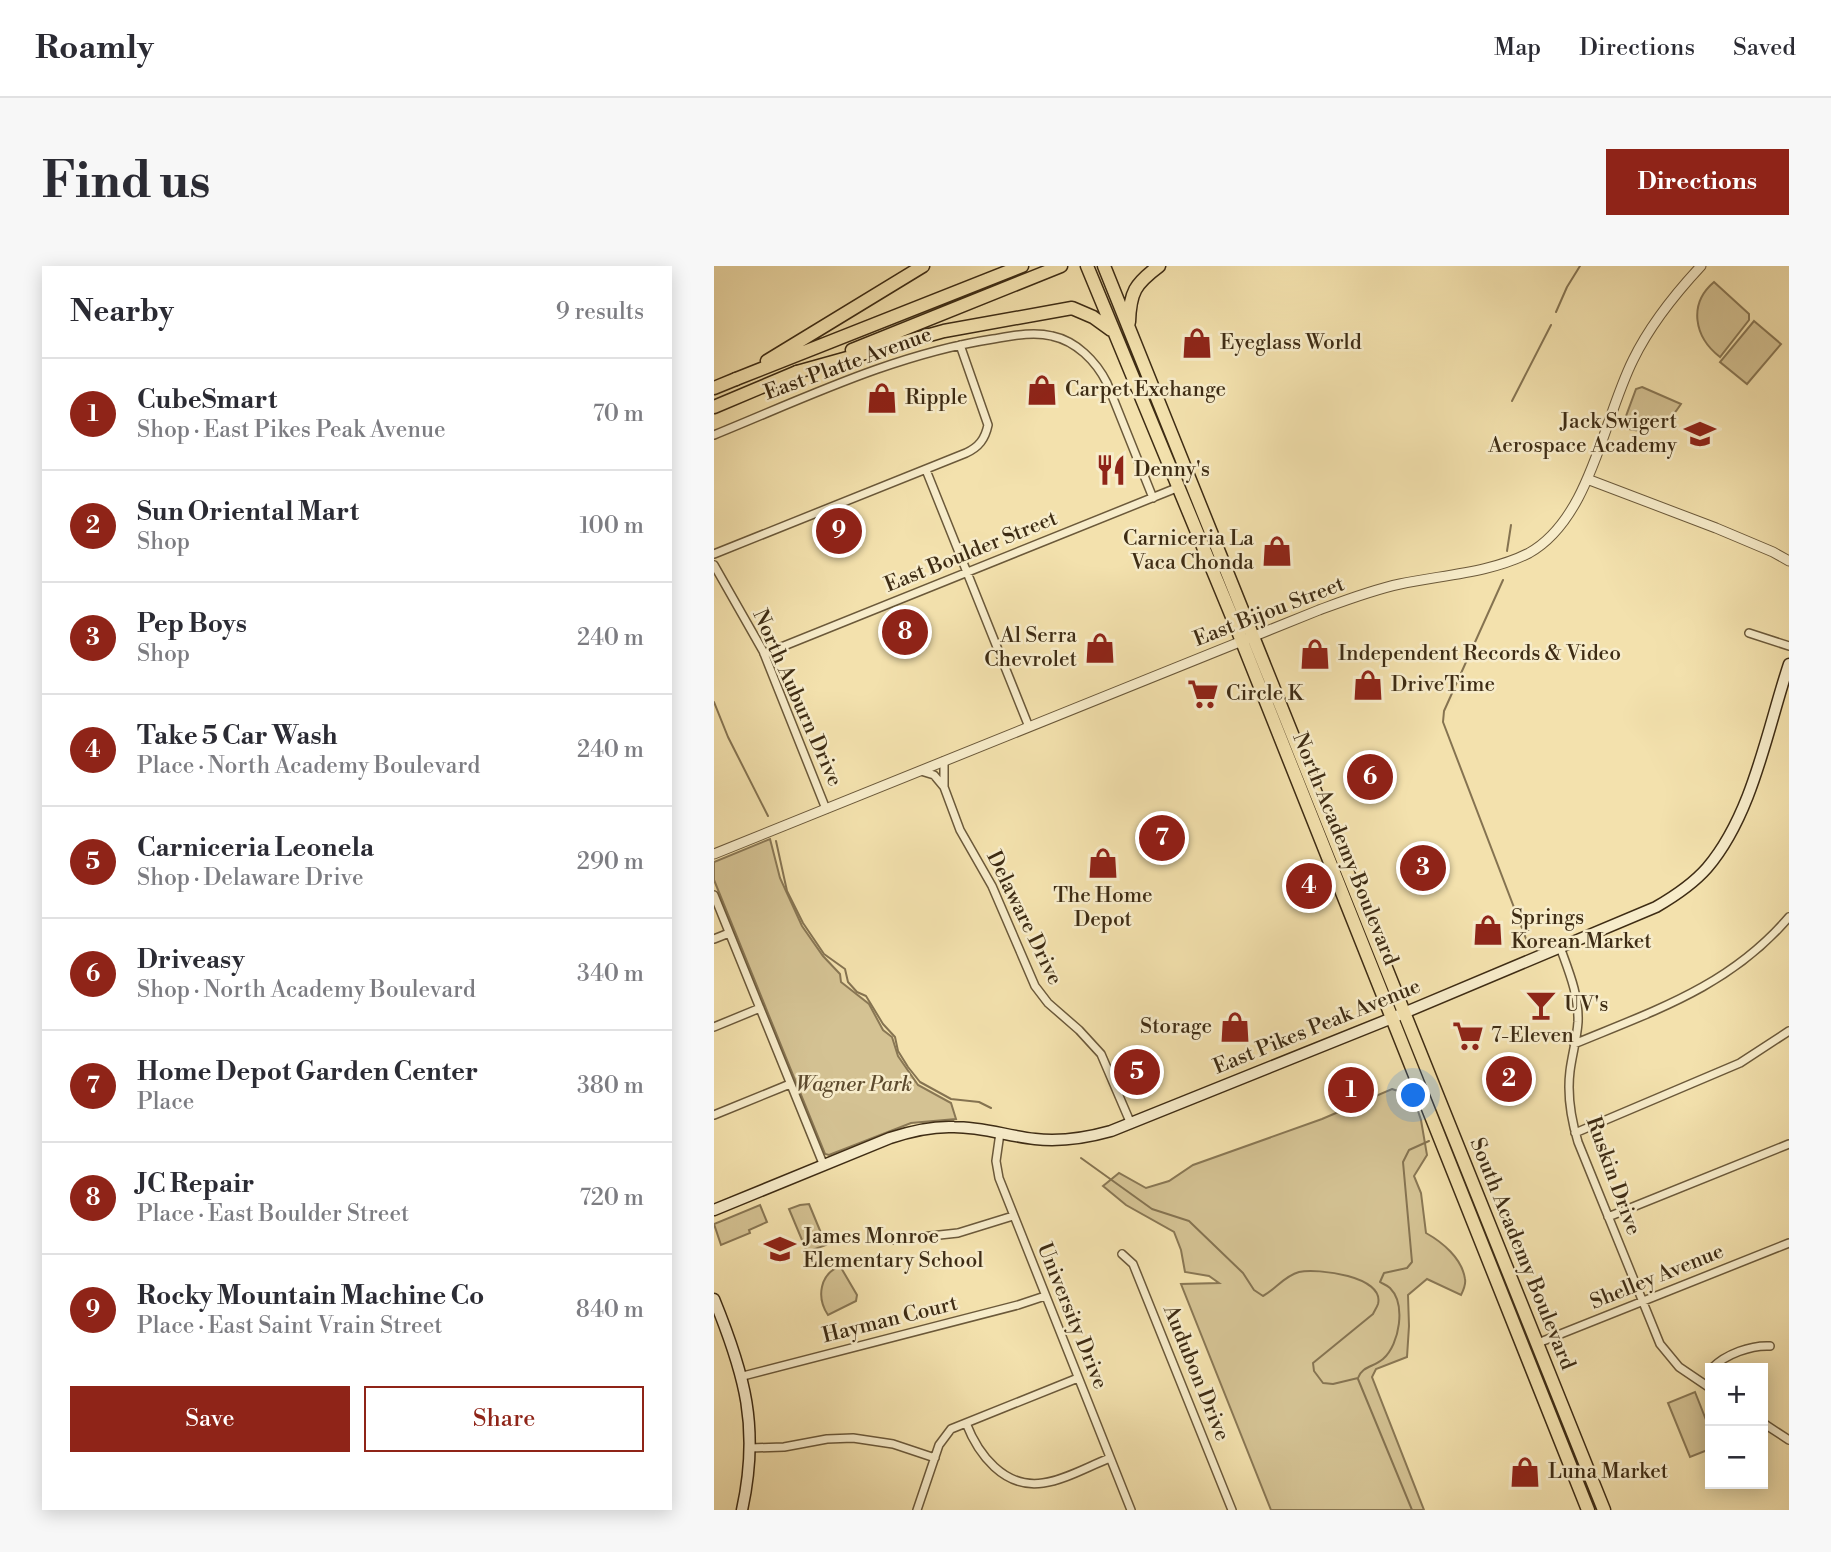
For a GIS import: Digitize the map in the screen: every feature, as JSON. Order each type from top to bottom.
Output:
[{"type":"main road","points":[[736,379],[923,266]]},
{"type":"main road","name":"East Platte Avenue","points":[[714,388],[1022,266]]},
{"type":"main road","name":"East Platte Avenue","points":[[714,407],[1061,266]]},
{"type":"main road","name":"North Academy Boulevard","points":[[1087,266],[1179,487],[1392,1018]]},
{"type":"main road","name":"North Academy Boulevard","points":[[1104,266],[1405,1013]]},
{"type":"main road","points":[[797,372],[944,331],[1072,308],[1138,282],[1159,266]]},
{"type":"main road","points":[[1129,326],[1130,306],[1138,282]]},
{"type":"main road","points":[[1072,308],[1096,318],[1114,332]]},
{"type":"main road","name":"East Pikes Peak Avenue","points":[[714,1210],[914,1131],[955,1126],[1037,1139],[1067,1140],[1096,1135],[1131,1124],[1656,907],[1685,888],[1707,868],[1738,821],[1788,668]]},
{"type":"main road","name":"South Academy Boulevard","points":[[1405,1013],[1604,1510]]},
{"type":"main road","name":"South Academy Boulevard","points":[[1392,1018],[1588,1510]]},
{"type":"main road","points":[[714,1299],[735,1351],[749,1408],[750,1448],[742,1510]]},
{"type":"street","name":"East Bijou Street","points":[[714,855],[1254,635],[1378,589],[1479,569],[1518,558],[1543,543],[1567,518],[1587,479],[1633,359],[1661,313],[1701,266]]},
{"type":"street","name":"East Platte Avenue","points":[[714,435],[882,368],[960,345],[1037,334],[1059,338],[1083,352],[1099,370],[1107,383],[1153,498]]},
{"type":"street","points":[[714,554],[973,450],[986,432],[986,418],[960,345]]},
{"type":"street","points":[[926,470],[1029,727]]},
{"type":"street","points":[[1587,479],[1716,528],[1789,561]]},
{"type":"street","name":"East Boulder Street","points":[[764,654],[1192,482]]},
{"type":"street","name":"North Auburn Drive","points":[[714,565],[764,654],[826,809]]},
{"type":"street","points":[[1749,634],[1789,646]]},
{"type":"street","name":"Delaware Drive","points":[[944,761],[944,786],[960,830],[992,886],[1030,977],[1048,1003],[1101,1054],[1131,1124]]},
{"type":"street","points":[[921,771],[934,775],[944,786]]},
{"type":"street","points":[[714,895],[824,1166]]},
{"type":"street","points":[[1574,1044],[1676,1002],[1705,987],[1756,952],[1789,916]]},
{"type":"street","points":[[714,939],[729,933]]},
{"type":"street","name":"Ruskin Drive","points":[[1560,947],[1576,994],[1578,1021],[1569,1084],[1575,1133],[1664,1352],[1678,1367],[1705,1385]]},
{"type":"street","points":[[714,1027],[760,1008]]},
{"type":"street","points":[[1575,1133],[1740,1063],[1789,1031]]},
{"type":"street","points":[[714,1115],[790,1084]]},
{"type":"street","name":"University Drive","points":[[1000,1132],[996,1170],[1131,1510]]},
{"type":"street","points":[[1608,1217],[1789,1144]]},
{"type":"street","points":[[893,1240],[958,1233],[1013,1216]]},
{"type":"street","name":"Shelley Avenue","points":[[1538,1343],[1789,1243]]},
{"type":"street","name":"Audubon Drive","points":[[1122,1254],[1133,1264],[1232,1510]]},
{"type":"street","name":"Hayman Court","points":[[743,1376],[1045,1296]]},
{"type":"street","points":[[1720,1363],[1756,1345],[1770,1346]]},
{"type":"street","points":[[918,1510],[946,1433],[1078,1378]]},
{"type":"street","points":[[1702,1383],[1705,1379]]},
{"type":"street","points":[[966,1423],[971,1438],[988,1462],[1005,1475],[1021,1481],[1039,1484],[1047,1482],[1110,1458]]},
{"type":"street","points":[[1768,1426],[1789,1440]]},
{"type":"street","points":[[750,1448],[784,1447],[827,1439],[853,1438],[893,1444],[935,1458]]},
{"type":"green space","points":[[1714,282],[1749,314],[1749,320],[1720,357],[1704,340],[1698,320],[1700,300]]},
{"type":"green space","points":[[1754,321],[1781,344],[1747,384],[1720,362]]},
{"type":"green space","points":[[1642,387],[1681,404],[1670,418],[1656,427],[1640,430],[1622,427],[1636,389]]},
{"type":"green space","name":"Wagner Park","points":[[770,839],[780,878],[802,926],[823,956],[840,974],[841,982],[869,1004],[883,1030],[892,1037],[898,1056],[918,1085],[951,1103],[956,1119],[911,1123],[829,1155],[825,1154],[714,880],[714,862]]},
{"type":"green space","points":[[1392,1089],[1413,1096],[1421,1120],[1427,1155],[1414,1176],[1421,1193],[1426,1233],[1445,1246],[1456,1258],[1465,1281],[1461,1295],[1427,1279],[1408,1295],[1407,1357],[1376,1369],[1372,1377],[1424,1510],[1271,1510],[1181,1284],[1219,1283],[1209,1276],[1185,1272],[1174,1232],[1126,1205],[1103,1186],[1119,1173],[1146,1188],[1169,1181],[1193,1165],[1322,1119]]},
{"type":"green space","points":[[809,1204],[826,1245],[807,1252],[789,1209]]},
{"type":"green space","points":[[760,1205],[767,1222],[749,1230],[750,1233],[721,1245],[714,1224]]},
{"type":"green space","points":[[840,1266],[857,1295],[856,1301],[828,1315],[822,1301],[822,1287],[828,1275]]},
{"type":"green space","points":[[1695,1392],[1705,1417],[1705,1451],[1690,1457],[1668,1403]]},
{"type":"waterway","points":[[1556,312],[1580,266]]},
{"type":"waterway","points":[[1512,401],[1551,325]]},
{"type":"waterway","points":[[1507,551],[1511,525]]},
{"type":"waterway","points":[[1503,580],[1444,711],[1443,722],[1528,944]]},
{"type":"waterway","points":[[714,702],[728,737],[768,816]]},
{"type":"waterway","points":[[776,841],[787,891],[803,923],[824,954],[845,969],[848,982],[857,992],[866,996],[883,1024],[895,1037],[898,1051],[920,1082],[951,1099],[979,1102],[991,1108]]},
{"type":"waterway","points":[[1081,1158],[1152,1209],[1189,1221],[1243,1273],[1254,1290],[1263,1296],[1289,1276],[1308,1271],[1348,1276],[1371,1287],[1377,1294],[1378,1304],[1373,1314],[1313,1363],[1314,1371],[1323,1383],[1333,1384],[1358,1378],[1365,1369],[1383,1359],[1394,1344],[1399,1324],[1398,1304],[1390,1288],[1380,1282],[1384,1273],[1407,1268],[1412,1262],[1403,1162],[1409,1150],[1429,1141]]},
{"type":"waterway","points":[[1358,1379],[1412,1510]]},
{"type":"place","name":"Eyeglass World","points":[[1197,343]]},
{"type":"place","name":"Carpet Exchange","points":[[1042,390]]},
{"type":"place","name":"Ripple","points":[[882,398]]},
{"type":"place","name":"Jack Swigert Aerospace Academy","points":[[1700,434]]},
{"type":"place","name":"Denny's","points":[[1111,470]]},
{"type":"place","name":"Rocky Mountain Machine Co","points":[[839,531]]},
{"type":"place","name":"Carniceria La Vaca Chonda","points":[[1277,551]]},
{"type":"place","name":"JC Repair","points":[[905,632]]},
{"type":"place","name":"Al Serra Chevrolet","points":[[1100,648]]},
{"type":"place","name":"Independent Records & Video","points":[[1315,654]]},
{"type":"place","name":"DriveTime","points":[[1368,685]]},
{"type":"place","name":"Circle K","points":[[1203,694]]},
{"type":"place","name":"Driveasy","points":[[1370,777]]},
{"type":"place","name":"Home Depot Garden Center","points":[[1162,838]]},
{"type":"place","name":"The Home Depot","points":[[1103,863]]},
{"type":"place","name":"Pep Boys","points":[[1423,868]]},
{"type":"place","name":"Take 5 Car Wash","points":[[1309,886]]},
{"type":"place","name":"Springs Korean Market","points":[[1488,930]]},
{"type":"place","name":"UV's","points":[[1541,1005]]},
{"type":"place","name":"Storage","points":[[1235,1027]]},
{"type":"place","name":"7-Eleven","points":[[1468,1036]]},
{"type":"place","name":"Carniceria Leonela","points":[[1137,1072]]},
{"type":"place","name":"Sun Oriental Mart","points":[[1509,1079]]},
{"type":"place","name":"CubeSmart","points":[[1351,1090]]},
{"type":"place","name":"James Monroe Elementary School","points":[[780,1249]]},
{"type":"place","name":"Luna Market","points":[[1525,1472]]}]
